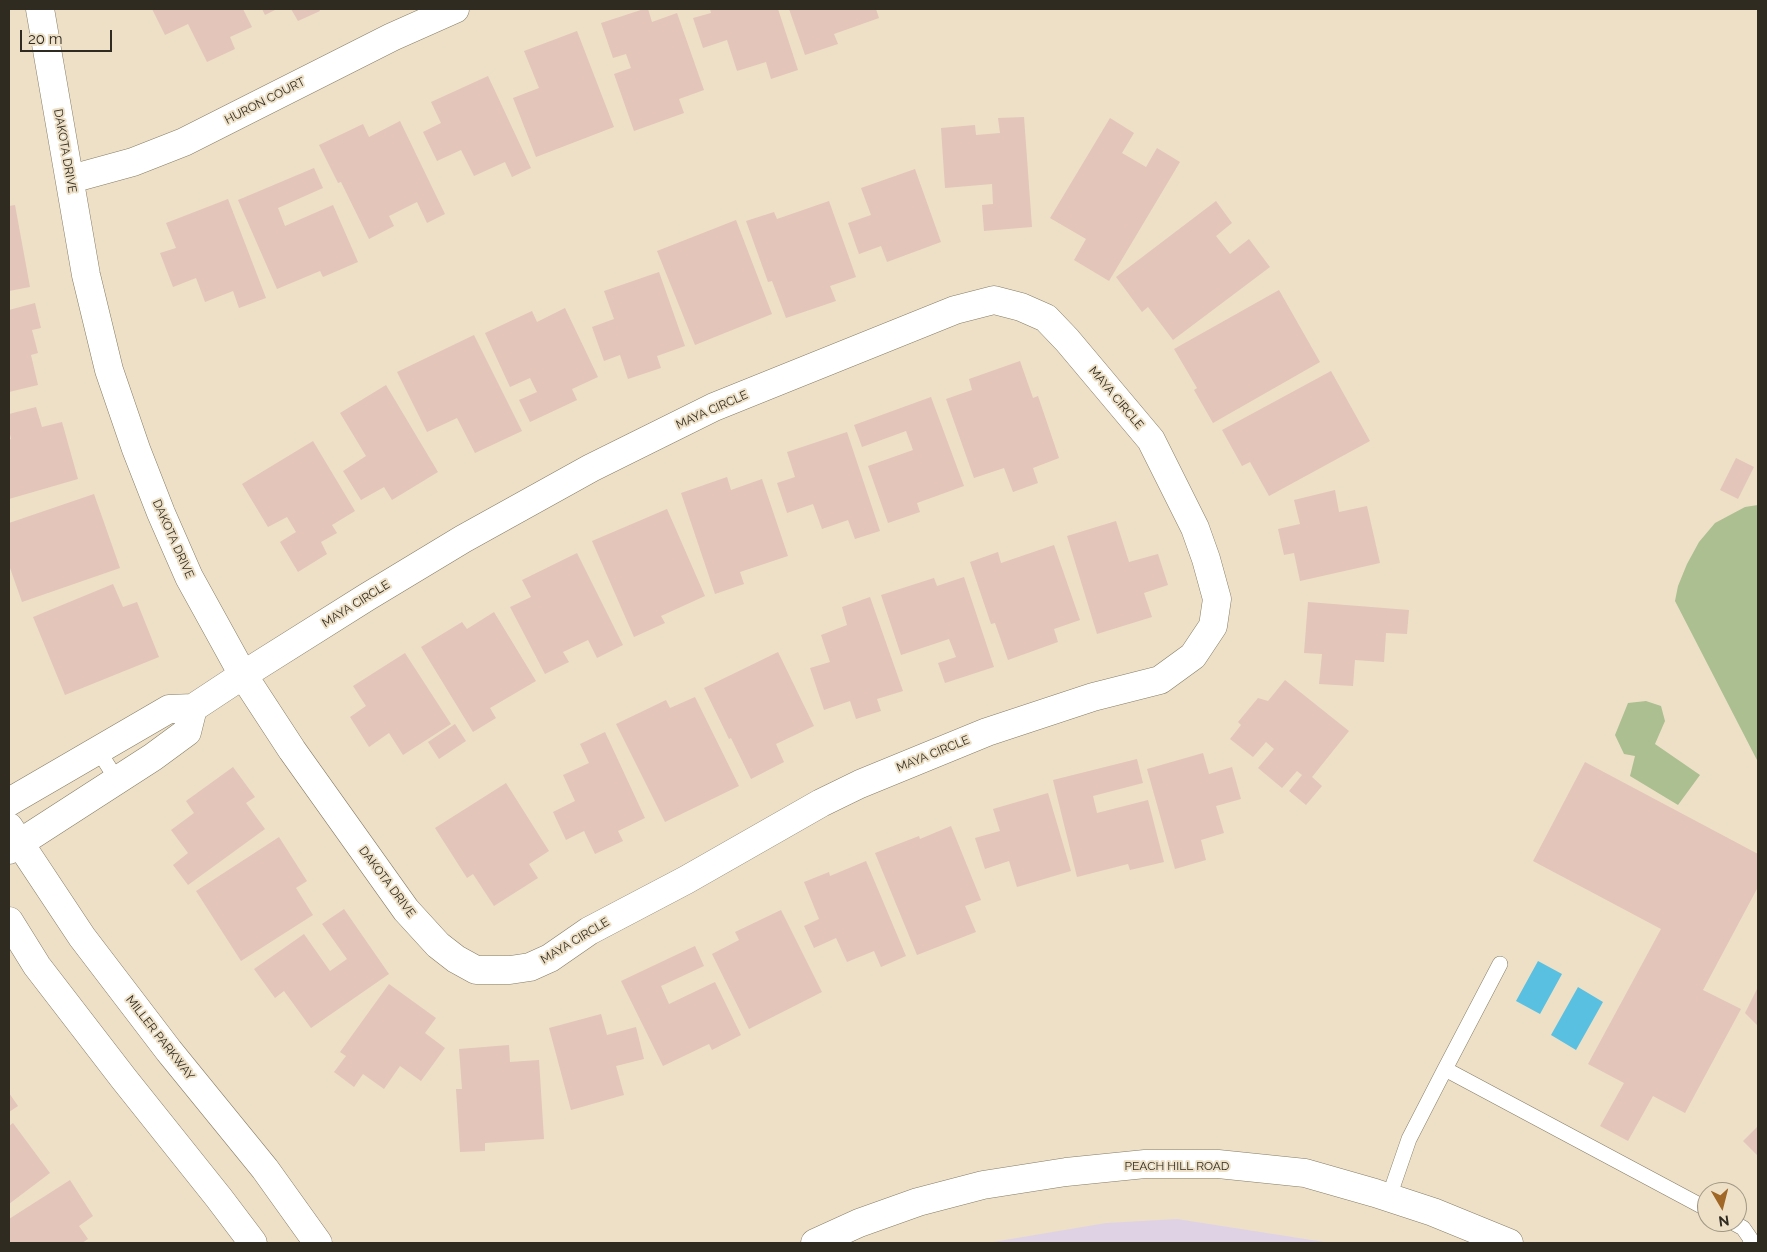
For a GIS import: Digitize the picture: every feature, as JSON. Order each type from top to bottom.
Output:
[{"type":"street","name":"DAKOTA DRIVE","points":[[40,9],[86,275],[110,370],[136,449],[189,577],[243,675],[292,750],[406,910],[438,945],[456,960],[476,970],[493,969]]},
{"type":"street","name":"HURON COURT","points":[[70,179],[133,162],[184,142],[392,37],[455,9]]},
{"type":"street","name":"MAYA CIRCLE","points":[[9,802],[169,709],[193,708],[367,597],[463,539],[591,468],[714,407],[955,310],[994,300],[1021,307],[1046,318],[1067,340],[1151,440],[1195,528],[1217,599],[1213,626],[1193,656],[1160,680],[1093,697],[987,732],[860,784],[821,803],[686,880],[589,931],[550,958],[530,967],[510,970],[493,969]]},
{"type":"street","points":[[12,840],[117,780],[187,732],[193,708]]},
{"type":"street","name":"MILLER PARKWAY","points":[[12,840],[82,937],[169,1051],[264,1169],[318,1243]]},
{"type":"street","points":[[9,921],[37,966],[253,1243]]},
{"type":"street","name":"PEACH HILL ROAD","points":[[815,1243],[859,1223],[918,1202],[983,1185],[1066,1172],[1145,1164],[1218,1164],[1305,1173],[1433,1212],[1509,1243]]},
{"type":"lane","points":[[98,750],[117,780]]},
{"type":"lane","points":[[1388,1197],[1409,1140],[1500,964]]},
{"type":"lane","points":[[1445,1070],[1697,1204]]},
{"type":"shaded area","points":[[1177,1219],[1331,1243],[987,1243],[1106,1223]]},
{"type":"green space","points":[[1758,505],[1758,762],[1675,601],[1678,586],[1687,564],[1699,542],[1715,523],[1745,507]]},
{"type":"green space","points":[[1646,701],[1661,706],[1665,721],[1655,744],[1700,775],[1678,805],[1630,776],[1635,756],[1624,754],[1615,735],[1628,703]]},
{"type":"water","points":[[1538,961],[1562,974],[1540,1014],[1516,1001]]},
{"type":"water","points":[[1578,987],[1603,1002],[1576,1050],[1551,1035]]},
{"type":"building","points":[[152,9],[243,9],[252,27],[230,37],[235,49],[207,62],[188,24],[165,35]]},
{"type":"building","points":[[262,9],[277,9],[265,15]]},
{"type":"building","points":[[291,9],[319,9],[320,11],[298,21]]},
{"type":"building","points":[[648,9],[652,22],[677,13],[704,90],[679,99],[684,113],[634,131],[614,74],[631,68],[626,54],[613,58],[601,23]]},
{"type":"building","points":[[710,9],[778,9],[798,70],[771,79],[766,62],[737,71],[727,40],[703,48],[693,18],[711,13]]},
{"type":"building","points":[[789,9],[876,9],[879,18],[834,34],[838,44],[805,55]]},
{"type":"building","points":[[577,31],[614,127],[536,157],[513,98],[539,88],[524,51]]},
{"type":"building","points":[[488,76],[531,168],[512,177],[505,162],[474,176],[461,150],[437,161],[423,132],[441,123],[431,102]]},
{"type":"building","points":[[1024,117],[1032,227],[984,231],[982,205],[993,204],[992,184],[945,188],[941,128],[975,125],[976,135],[1000,133],[998,118]]},
{"type":"building","points":[[1110,118],[1134,133],[1122,153],[1146,167],[1157,148],[1180,162],[1109,281],[1074,260],[1086,239],[1050,218]]},
{"type":"building","points":[[400,121],[445,214],[427,223],[417,202],[389,216],[394,226],[369,239],[341,182],[338,183],[319,145],[363,124],[369,137]]},
{"type":"building","points":[[314,168],[323,188],[278,208],[285,226],[333,205],[358,262],[323,277],[320,271],[277,289],[238,200]]},
{"type":"building","points":[[915,169],[941,242],[887,262],[881,246],[859,254],[848,223],[871,215],[861,188]]},
{"type":"building","points":[[228,199],[266,298],[239,308],[233,291],[205,302],[196,278],[173,287],[160,253],[176,248],[166,223]]},
{"type":"building","points":[[829,201],[856,277],[830,286],[836,301],[786,318],[772,281],[768,282],[746,221],[774,212],[777,219]]},
{"type":"building","points":[[1216,201],[1232,223],[1216,236],[1230,254],[1249,239],[1270,267],[1173,340],[1148,307],[1142,312],[1116,277]]},
{"type":"building","points":[[15,205],[30,287],[9,291],[9,206]]},
{"type":"building","points":[[736,220],[772,314],[695,345],[657,251]]},
{"type":"building","points":[[659,272],[685,346],[657,356],[661,368],[628,379],[620,355],[604,361],[592,327],[614,319],[604,291]]},
{"type":"building","points":[[1279,290],[1320,362],[1213,423],[1194,390],[1197,388],[1174,349]]},
{"type":"building","points":[[35,303],[41,328],[32,330],[38,353],[31,355],[38,385],[9,392],[9,310]]},
{"type":"building","points":[[565,308],[598,377],[572,389],[577,400],[530,422],[519,400],[537,392],[530,378],[510,387],[485,333],[532,311],[537,322]]},
{"type":"building","points":[[474,335],[522,431],[475,453],[457,418],[427,432],[397,372]]},
{"type":"building","points":[[1020,361],[1033,398],[1038,396],[1059,458],[1033,468],[1038,483],[1013,492],[1004,468],[974,478],[946,399],[972,390],[969,379]]},
{"type":"building","points":[[1331,371],[1370,441],[1269,496],[1250,462],[1242,466],[1222,430]]},
{"type":"building","points":[[386,385],[438,472],[392,500],[384,487],[361,500],[343,471],[366,456],[340,413]]},
{"type":"building","points":[[931,397],[964,486],[917,503],[920,512],[888,523],[868,466],[913,450],[906,431],[862,447],[854,425]]},
{"type":"building","points":[[36,407],[42,427],[62,422],[78,479],[9,499],[9,440],[11,439],[9,414]]},
{"type":"building","points":[[847,432],[880,531],[855,539],[848,520],[822,529],[813,504],[787,513],[777,483],[795,477],[787,452]]},
{"type":"building","points":[[313,441],[355,511],[332,525],[337,533],[321,542],[327,554],[298,572],[280,542],[296,532],[287,517],[268,527],[242,484]]},
{"type":"building","points":[[1736,458],[1754,467],[1738,499],[1720,490]]},
{"type":"building","points":[[727,477],[731,490],[762,479],[788,556],[740,572],[744,584],[715,594],[681,493]]},
{"type":"building","points":[[1335,490],[1339,512],[1367,506],[1380,563],[1300,581],[1294,553],[1284,555],[1278,529],[1300,524],[1294,500]]},
{"type":"building","points":[[94,494],[120,568],[22,602],[9,565],[9,523]]},
{"type":"building","points":[[667,509],[705,596],[661,616],[665,623],[634,637],[592,541]]},
{"type":"building","points":[[1116,521],[1129,562],[1158,554],[1168,585],[1144,593],[1152,617],[1097,634],[1067,536]]},
{"type":"building","points":[[1054,545],[1080,620],[1054,629],[1058,642],[1008,660],[995,623],[991,624],[970,562],[998,552],[1001,563]]},
{"type":"building","points":[[577,553],[623,645],[597,658],[588,640],[563,652],[569,662],[545,674],[510,607],[531,597],[522,580]]},
{"type":"building","points":[[964,577],[994,667],[945,683],[938,663],[956,657],[949,639],[901,655],[881,595],[934,578],[937,586]]},
{"type":"building","points":[[113,584],[123,607],[137,602],[159,657],[65,695],[33,617]]},
{"type":"building","points":[[870,597],[903,691],[877,699],[881,711],[856,719],[850,701],[824,710],[810,668],[830,662],[821,635],[847,625],[842,607]]},
{"type":"building","points":[[1308,602],[1409,610],[1407,634],[1386,633],[1384,662],[1355,660],[1353,686],[1319,684],[1322,654],[1304,653]]},
{"type":"building","points":[[494,612],[536,681],[490,708],[496,718],[473,732],[421,647],[462,622],[467,629]]},
{"type":"building","points":[[778,652],[814,726],[776,744],[784,762],[751,779],[704,688]]},
{"type":"building","points":[[405,653],[451,724],[403,755],[389,733],[369,747],[350,717],[366,706],[353,686]]},
{"type":"building","points":[[1285,680],[1349,731],[1312,777],[1322,786],[1306,805],[1289,791],[1302,775],[1297,771],[1282,788],[1258,768],[1274,749],[1266,742],[1253,757],[1230,739],[1241,725],[1238,722],[1258,698],[1268,701]]},
{"type":"building","points":[[695,697],[739,786],[665,822],[616,724],[666,700],[670,708]]},
{"type":"building","points":[[455,724],[466,741],[439,759],[428,742]]},
{"type":"building","points":[[605,732],[645,818],[618,831],[623,841],[595,854],[584,831],[566,840],[553,812],[575,801],[563,775],[589,763],[580,744]]},
{"type":"building","points":[[1203,753],[1209,774],[1232,767],[1241,799],[1216,806],[1224,833],[1201,840],[1206,860],[1175,869],[1147,769]]},
{"type":"building","points":[[1137,759],[1143,783],[1093,796],[1097,813],[1148,800],[1164,862],[1130,870],[1128,864],[1077,877],[1053,780]]},
{"type":"building","points":[[1585,762],[1758,854],[1758,887],[1703,990],[1741,1009],[1685,1113],[1653,1096],[1628,1141],[1600,1126],[1624,1083],[1588,1064],[1661,929],[1533,861]]},
{"type":"building","points":[[233,767],[255,797],[246,803],[265,829],[188,885],[173,865],[188,853],[171,830],[194,813],[186,801]]},
{"type":"building","points":[[506,783],[549,851],[529,864],[538,878],[494,906],[473,874],[467,878],[435,828]]},
{"type":"building","points":[[1048,793],[1071,871],[1017,887],[1009,861],[985,869],[975,838],[1000,831],[993,809]]},
{"type":"building","points":[[951,826],[981,900],[965,906],[976,932],[917,955],[875,853],[919,836],[920,839]]},
{"type":"building","points":[[279,837],[307,881],[296,888],[313,915],[241,961],[196,891]]},
{"type":"building","points":[[866,861],[906,956],[881,967],[874,951],[847,962],[836,938],[814,948],[804,926],[819,919],[804,882],[829,872],[830,876]]},
{"type":"building","points":[[344,909],[389,974],[311,1028],[284,991],[275,998],[254,969],[304,934],[330,971],[347,959],[322,924]]},
{"type":"building","points":[[781,910],[822,992],[749,1029],[712,954],[739,940],[735,932]]},
{"type":"building","points":[[695,946],[704,966],[661,986],[669,1004],[715,982],[741,1035],[712,1050],[709,1044],[663,1066],[621,981]]},
{"type":"building","points":[[389,984],[436,1018],[425,1033],[445,1048],[421,1081],[400,1066],[384,1089],[363,1074],[354,1087],[334,1072],[346,1056],[340,1052]]},
{"type":"building","points":[[1758,987],[1758,1026],[1745,1013]]},
{"type":"building","points":[[601,1014],[607,1035],[636,1027],[644,1059],[616,1066],[624,1095],[571,1110],[549,1028]]},
{"type":"building","points":[[509,1045],[510,1062],[539,1060],[544,1139],[485,1143],[485,1151],[460,1152],[456,1089],[462,1089],[459,1049]]},
{"type":"building","points":[[9,1093],[18,1106],[9,1112]]},
{"type":"building","points":[[13,1123],[50,1173],[9,1204],[9,1126]]},
{"type":"building","points":[[1758,1126],[1758,1156],[1743,1141]]},
{"type":"building","points":[[70,1180],[93,1216],[79,1226],[88,1239],[82,1243],[9,1243],[9,1219]]}]
